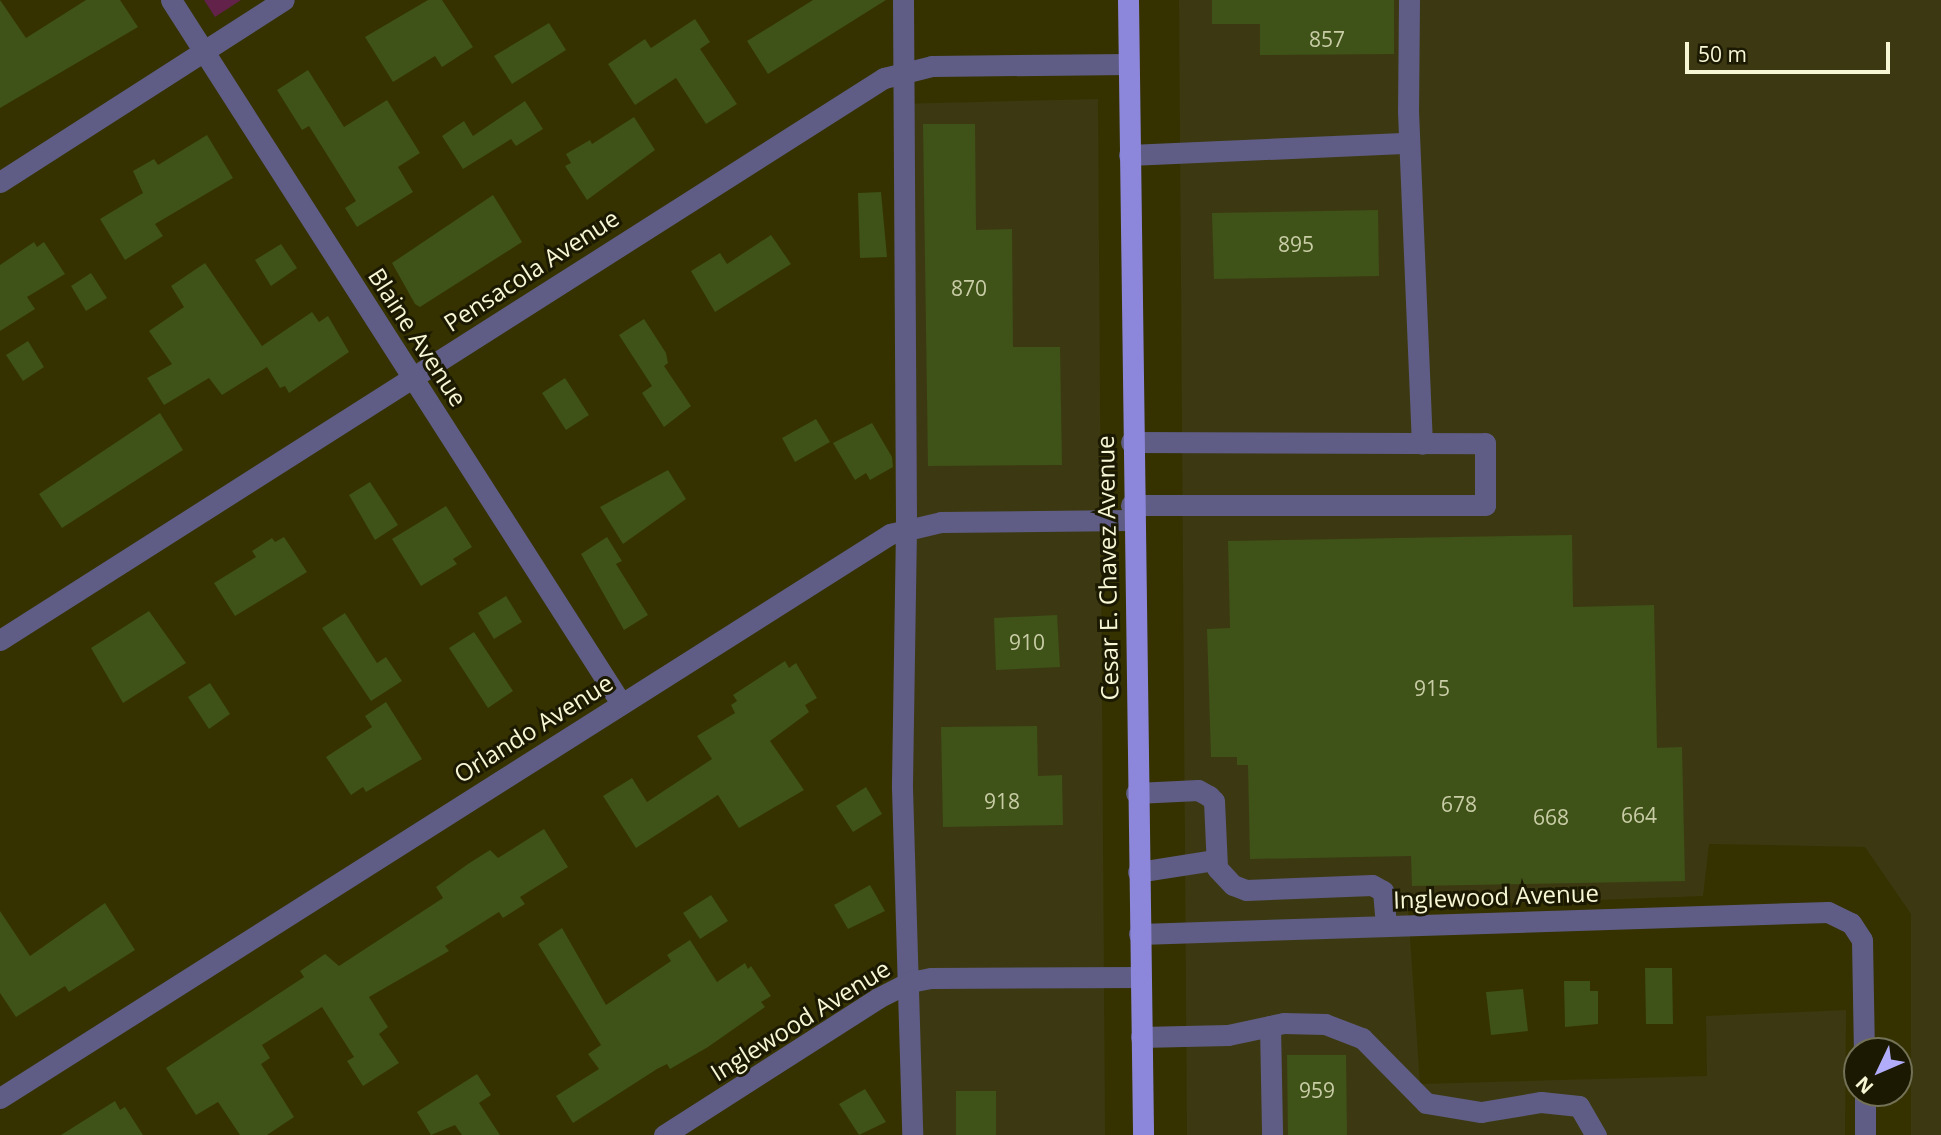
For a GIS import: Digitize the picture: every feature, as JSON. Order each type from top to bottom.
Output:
[{"type":"main road","name":"Cesar E. Chavez Avenue","points":[[1128,0],[1131,513],[1143,1135]]},
{"type":"street","name":"Blaine Avenue","points":[[171,0],[621,703]]},
{"type":"street","points":[[0,181],[284,0]]},
{"type":"street","points":[[902,0],[906,528],[902,788],[910,982],[912,1135]]},
{"type":"street","points":[[1131,442],[1422,443],[1409,143],[1409,0]]},
{"type":"street","name":"Pensacola Avenue","points":[[0,640],[867,88],[902,71],[932,66],[1128,64]]},
{"type":"street","points":[[1129,155],[1409,143]]},
{"type":"street","name":"Orlando Avenue","points":[[0,1098],[875,541],[906,528],[941,522],[1131,513],[1485,505],[1485,443],[1422,443]]},
{"type":"street","points":[[1136,793],[1198,790],[1209,796],[1214,801],[1215,860],[1223,876],[1246,890],[1380,887],[1386,926]]},
{"type":"street","points":[[1138,872],[1215,860]]},
{"type":"street","name":"Inglewood Avenue","points":[[1139,934],[1828,912],[1851,923],[1863,946],[1864,1037]]},
{"type":"street","name":"Inglewood Avenue","points":[[664,1135],[878,998],[910,982],[931,978],[1140,977]]},
{"type":"street","points":[[1141,1037],[1228,1035],[1270,1026],[1325,1024],[1362,1038],[1426,1102],[1481,1112],[1541,1102],[1579,1106],[1596,1135]]},
{"type":"street","points":[[1270,1026],[1272,1135]]},
{"type":"street","points":[[1865,1107],[1866,1135]]},
{"type":"shaded area","points":[[204,0],[241,0],[215,17]]},
{"type":"shaded area","points":[[1179,0],[1941,0],[1941,1135],[1911,1135],[1911,914],[1865,847],[1709,844],[1703,896],[1408,907],[1420,1084],[1707,1076],[1706,1016],[1846,1010],[1846,1037],[1843,1037],[1845,1135],[1187,1135]]},
{"type":"shaded area","points":[[1098,99],[1105,1135],[909,1135],[896,104]]},
{"type":"building","points":[[0,0],[26,38],[86,0],[120,0],[138,27],[0,108]]},
{"type":"building","points":[[428,0],[442,0],[473,47],[442,67],[435,56],[393,82],[365,37]]},
{"type":"building","points":[[813,0],[886,0],[768,74],[747,41]]},
{"type":"building","points":[[1212,0],[1394,0],[1394,54],[1260,55],[1260,24],[1212,24]]},
{"type":"building","points":[[695,19],[710,42],[700,49],[737,104],[706,124],[676,78],[635,105],[608,64],[645,39],[651,48]]},
{"type":"building","points":[[549,23],[566,50],[512,84],[494,56]]},
{"type":"building","points":[[308,70],[344,127],[387,100],[420,153],[398,167],[413,192],[357,227],[345,208],[356,201],[309,126],[302,130],[277,90]]},
{"type":"building","points":[[525,101],[543,129],[516,146],[511,139],[463,169],[442,136],[464,121],[473,136]]},
{"type":"building","points":[[634,117],[655,150],[587,200],[565,166],[571,163],[566,154],[590,140],[592,144]]},
{"type":"building","points":[[923,124],[975,124],[976,230],[1012,229],[1013,347],[1060,347],[1062,465],[928,466]]},
{"type":"building","points":[[207,135],[233,178],[155,224],[163,236],[125,260],[100,219],[143,193],[133,171],[154,159],[158,165]]},
{"type":"building","points":[[881,192],[887,257],[860,258],[858,193]]},
{"type":"building","points":[[493,195],[522,242],[420,307],[415,304],[392,263]]},
{"type":"building","points":[[1378,210],[1379,276],[1214,279],[1212,213]]},
{"type":"building","points":[[771,235],[791,264],[715,312],[691,271],[720,253],[727,264]]},
{"type":"building","points":[[34,242],[37,247],[44,242],[65,274],[27,297],[35,309],[0,331],[0,265]]},
{"type":"building","points":[[281,244],[297,268],[271,286],[255,260]]},
{"type":"building","points":[[205,263],[262,346],[312,312],[319,322],[328,316],[349,352],[289,393],[285,386],[280,388],[267,367],[222,395],[209,378],[164,405],[147,378],[172,364],[149,331],[184,307],[171,286]]},
{"type":"building","points":[[91,273],[107,298],[86,311],[71,286]]},
{"type":"building","points":[[644,319],[666,353],[668,363],[664,366],[691,406],[664,427],[642,393],[652,386],[619,335]]},
{"type":"building","points":[[28,341],[44,367],[23,381],[6,355]]},
{"type":"building","points":[[565,378],[589,415],[566,430],[542,393]]},
{"type":"building","points":[[160,413],[183,450],[62,528],[39,494]]},
{"type":"building","points":[[816,419],[830,442],[795,462],[782,438]]},
{"type":"building","points":[[872,423],[892,457],[893,467],[870,480],[866,473],[855,480],[833,443]]},
{"type":"building","points":[[668,470],[686,499],[623,544],[600,507]]},
{"type":"building","points":[[370,482],[398,525],[375,540],[349,495]]},
{"type":"building","points":[[446,506],[472,547],[453,559],[457,564],[421,586],[392,539]]},
{"type":"building","points":[[1572,535],[1573,607],[1654,605],[1657,748],[1682,747],[1685,881],[1412,886],[1411,856],[1250,859],[1248,765],[1237,765],[1237,757],[1211,757],[1207,629],[1230,628],[1228,541]]},
{"type":"building","points":[[284,537],[307,572],[235,616],[214,583],[256,557],[252,551],[272,538],[275,542]]},
{"type":"building","points":[[607,537],[622,561],[616,564],[648,615],[624,630],[581,554]]},
{"type":"building","points":[[506,596],[522,622],[494,639],[478,613]]},
{"type":"building","points":[[149,611],[186,663],[123,703],[91,648]]},
{"type":"building","points":[[345,613],[377,663],[386,657],[402,681],[371,701],[322,628]]},
{"type":"building","points":[[1057,615],[1060,667],[996,670],[994,618]]},
{"type":"building","points":[[474,632],[513,691],[488,708],[449,648]]},
{"type":"building","points":[[785,661],[789,668],[796,663],[817,698],[805,705],[809,712],[770,741],[804,790],[739,828],[718,795],[636,848],[603,796],[632,778],[647,802],[712,759],[697,736],[735,713],[731,705],[737,701],[733,695]]},
{"type":"building","points":[[210,683],[230,714],[209,729],[188,697]]},
{"type":"building","points":[[386,702],[422,759],[366,792],[363,787],[351,795],[326,757],[372,727],[365,716]]},
{"type":"building","points":[[1037,726],[1038,776],[1062,775],[1063,825],[943,827],[941,727]]},
{"type":"building","points":[[866,787],[882,814],[853,832],[836,806]]},
{"type":"building","points":[[544,829],[568,867],[520,897],[525,904],[503,918],[499,912],[445,946],[449,951],[369,997],[388,1027],[379,1034],[399,1063],[363,1086],[347,1061],[354,1057],[322,1007],[262,1045],[270,1058],[261,1064],[294,1117],[267,1135],[240,1135],[218,1102],[196,1115],[166,1068],[304,977],[300,971],[325,954],[339,966],[443,898],[436,887],[468,864],[490,850],[498,858]]},
{"type":"building","points":[[870,885],[885,911],[848,929],[834,905]]},
{"type":"building","points":[[711,895],[728,921],[700,939],[683,913]]},
{"type":"building","points":[[105,903],[135,950],[69,992],[65,986],[16,1017],[0,993],[0,911],[30,956]]},
{"type":"building","points":[[562,928],[606,1005],[671,961],[667,955],[690,940],[717,982],[745,963],[748,969],[751,966],[771,996],[761,1002],[765,1007],[708,1047],[670,1069],[667,1064],[657,1069],[573,1123],[556,1096],[599,1069],[588,1054],[601,1045],[538,944]]},
{"type":"building","points":[[1645,968],[1672,968],[1673,1024],[1646,1024]]},
{"type":"building","points":[[1564,981],[1590,981],[1590,991],[1598,991],[1598,1024],[1565,1027]]},
{"type":"building","points":[[1523,989],[1528,1031],[1491,1035],[1486,992]]},
{"type":"building","points":[[1287,1055],[1346,1055],[1347,1135],[1288,1135]]},
{"type":"building","points":[[477,1074],[491,1095],[479,1103],[500,1135],[462,1135],[455,1125],[431,1135],[417,1112]]},
{"type":"building","points":[[865,1089],[886,1122],[859,1135],[839,1104]]},
{"type":"building","points":[[956,1091],[996,1091],[996,1135],[956,1135]]},
{"type":"building","points":[[115,1101],[120,1110],[125,1107],[143,1135],[61,1135]]}]
